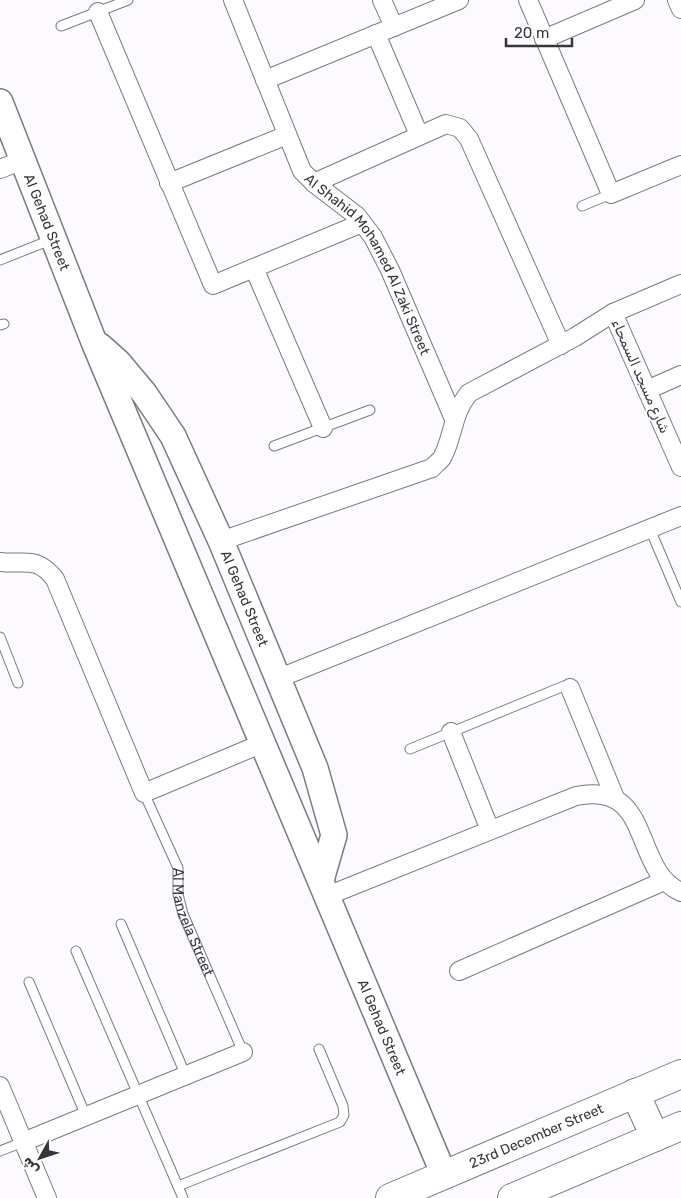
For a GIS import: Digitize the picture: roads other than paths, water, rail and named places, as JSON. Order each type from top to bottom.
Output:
[{"type":"main road","name":"23rd December Street","points":[[390,1198],[681,1074]]},
{"type":"main road","points":[[635,1094],[655,1137]]},
{"type":"main road","points":[[512,1198],[681,1126]]},
{"type":"street","name":"Al Shahid Mohamed Al Zaki Street","points":[[233,0],[302,171],[314,183],[357,216],[373,237],[390,270],[454,419]]},
{"type":"street","points":[[382,0],[394,27]]},
{"type":"street","points":[[265,80],[459,0]]},
{"type":"street","points":[[528,0],[612,194],[681,165]]},
{"type":"street","points":[[544,39],[635,0]]},
{"type":"street","points":[[677,0],[681,9]]},
{"type":"street","points":[[98,12],[213,285],[362,223]]},
{"type":"street","points":[[376,34],[419,136]]},
{"type":"street","name":"Al Gehad Street","points":[[0,102],[94,342],[444,1175]]},
{"type":"street","points":[[314,183],[446,124],[460,128],[470,139],[561,345]]},
{"type":"street","points":[[169,183],[287,135]]},
{"type":"street","points":[[0,169],[23,160]]},
{"type":"street","points":[[254,268],[323,428]]},
{"type":"street","points":[[221,541],[432,468],[443,458],[454,419],[461,403],[469,393],[561,345],[613,314],[681,284]]},
{"type":"street","name":"شارع مسجد السمحاء","points":[[613,314],[681,466]]},
{"type":"street","name":"Al Gehad Street","points":[[94,342],[118,362],[144,393],[173,436],[221,541],[315,768],[334,835],[324,888]]},
{"type":"street","points":[[647,390],[681,375]]},
{"type":"street","points":[[277,679],[681,516]]},
{"type":"street","name":"Al Manzela Street","points":[[0,562],[29,561],[39,564],[55,579],[144,793]]},
{"type":"street","points":[[570,688],[615,798],[627,809],[636,822],[664,881],[681,892]]},
{"type":"street","points":[[451,732],[490,830]]},
{"type":"street","points":[[144,793],[263,743]]},
{"type":"street","points":[[324,888],[490,830],[576,796],[600,794],[615,798]]},
{"type":"street","points":[[459,971],[664,881]]},
{"type":"street","name":"Al Manzela Street","points":[[23,1142],[243,1052]]},
{"type":"street","points":[[0,1086],[47,1198]]},
{"type":"lane","points":[[61,26],[128,0]]},
{"type":"lane","points":[[582,206],[612,194]]},
{"type":"lane","points":[[0,260],[54,239]]},
{"type":"lane","points":[[274,446],[370,410]]},
{"type":"lane","points":[[650,529],[681,602]]},
{"type":"lane","points":[[0,638],[18,683]]},
{"type":"lane","points":[[410,749],[564,686],[570,688]]},
{"type":"lane","name":"Al Manzela Street","points":[[144,793],[178,868],[178,894],[183,914],[243,1052]]},
{"type":"lane","points":[[121,924],[186,1076]]},
{"type":"lane","points":[[76,951],[183,1198]]},
{"type":"lane","points":[[29,982],[86,1116]]},
{"type":"lane","points":[[178,1186],[340,1122],[344,1115],[344,1106],[319,1049]]},
{"type":"lane","name":"Al Manzela Street","points":[[0,1151],[23,1142]]}]
